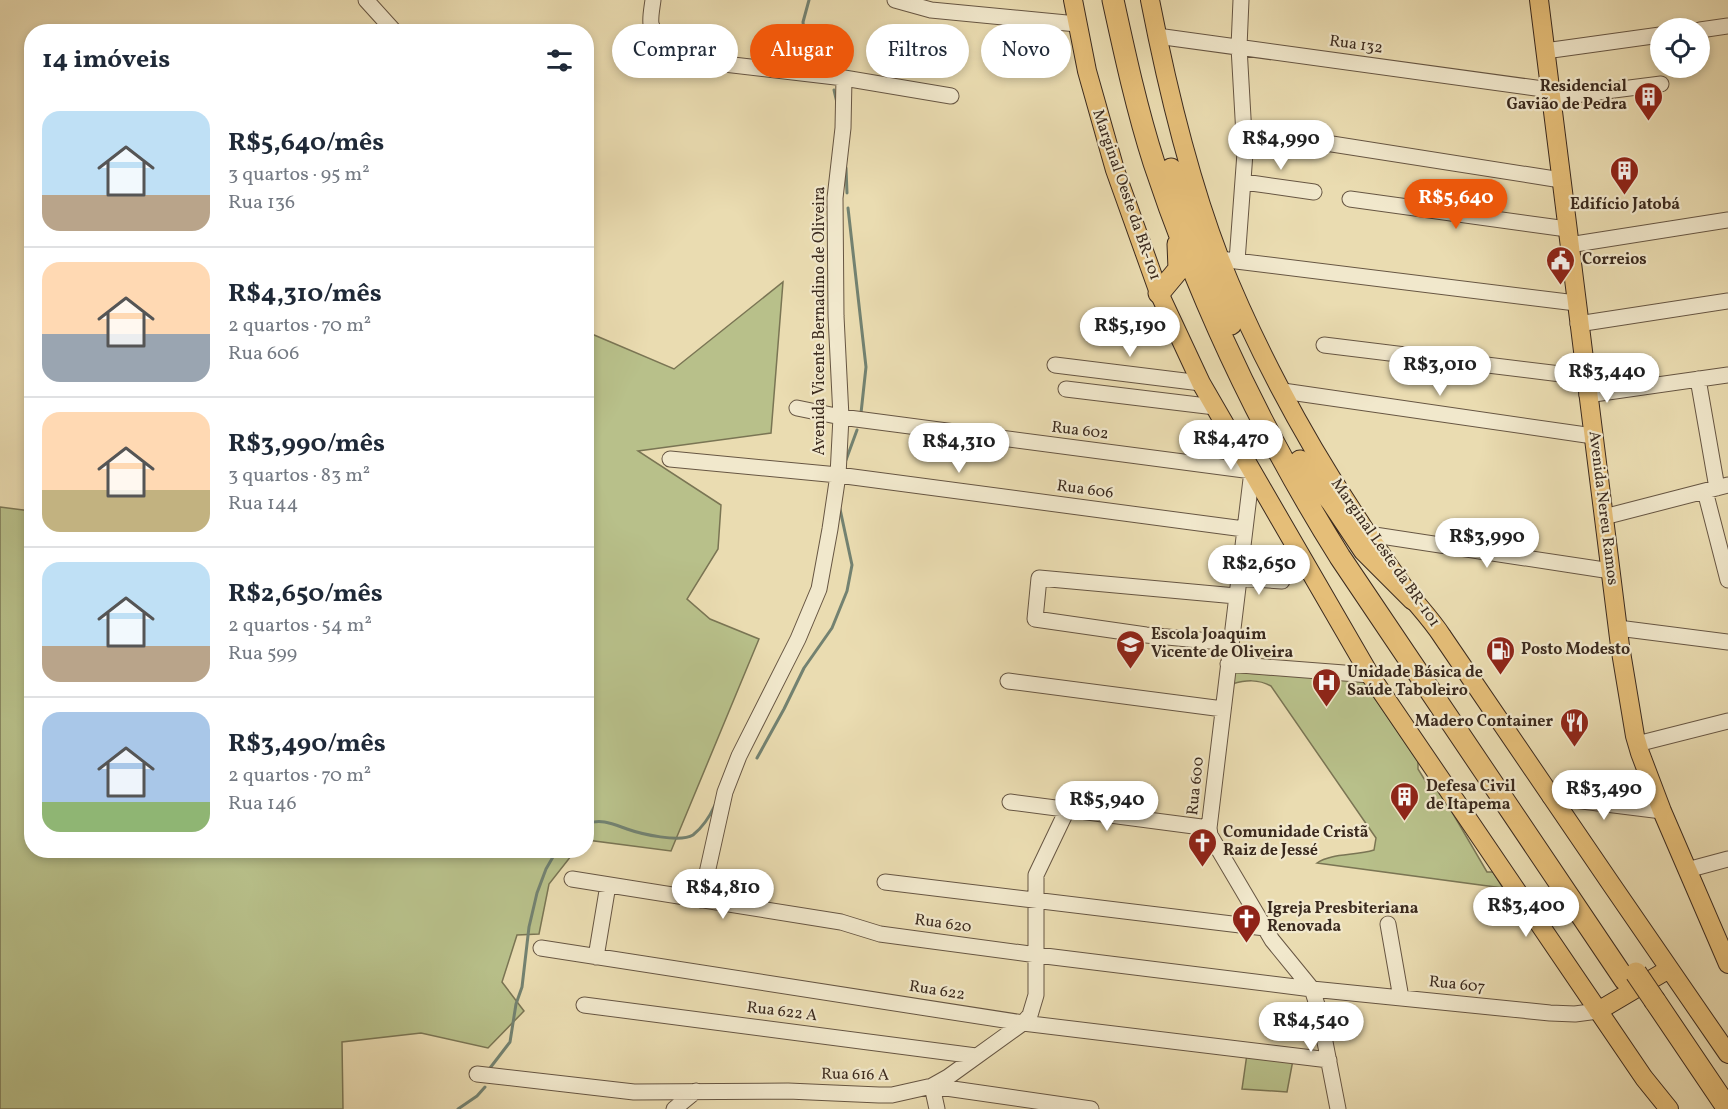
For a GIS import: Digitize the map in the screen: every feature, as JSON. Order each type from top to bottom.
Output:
[{"type":"highway","points":[[1113,0],[1140,114],[1177,228],[1213,319],[1240,376],[1311,511],[1347,567],[1631,977]]},
{"type":"highway","points":[[1127,0],[1138,54],[1160,134],[1199,245],[1237,337],[1269,404],[1318,496],[1649,1004],[1712,1109]]},
{"type":"highway","points":[[1159,293],[1179,269],[1177,228]]},
{"type":"highway","points":[[1300,461],[1332,502],[1364,550],[1413,599]]},
{"type":"highway","points":[[1649,1004],[1728,1109]]},
{"type":"main road","name":"Marginal Oeste da BR-101","points":[[1073,0],[1099,117],[1115,170],[1159,293],[1201,383],[1370,675],[1644,1078],[1669,1109]]},
{"type":"main road","name":"Marginal Leste da BR-101","points":[[1150,0],[1185,150],[1228,260],[1254,335],[1283,391],[1330,475],[1368,534],[1413,599],[1441,633],[1550,797],[1728,1054]]},
{"type":"main road","name":"Avenida Nereu Ramos","points":[[1539,0],[1587,395],[1618,628],[1637,744],[1662,811],[1728,964]]},
{"type":"main road","points":[[1598,1011],[1670,969]]},
{"type":"street","points":[[366,0],[388,24]]},
{"type":"street","points":[[653,0],[651,19],[653,29],[684,57],[750,67]]},
{"type":"street","points":[[895,0],[937,11],[1077,24]]},
{"type":"street","points":[[1241,0],[1239,48],[1245,153],[1244,182],[1228,260],[1576,303]]},
{"type":"street","points":[[1710,29],[1728,26]]},
{"type":"street","name":"Rua 132","points":[[1157,36],[1550,94],[1661,84]]},
{"type":"street","points":[[1545,51],[1650,36]]},
{"type":"street","points":[[844,78],[951,96]]},
{"type":"street","name":"Avenida Vicente Bernadino de Oliveira","points":[[701,900],[725,792],[735,765],[798,639],[819,589],[838,474],[841,417],[836,316],[835,198],[843,128],[844,78]]},
{"type":"street","points":[[1313,141],[1561,180]]},
{"type":"street","points":[[1244,182],[1314,192]]},
{"type":"street","points":[[1350,199],[1568,237],[1728,220]]},
{"type":"street","points":[[1578,324],[1728,301]]},
{"type":"street","points":[[1324,345],[1585,376]]},
{"type":"street","points":[[1054,365],[1201,383]]},
{"type":"street","points":[[1587,395],[1728,375]]},
{"type":"street","points":[[1698,379],[1717,488],[1728,580]]},
{"type":"street","points":[[1066,389],[1215,407]]},
{"type":"street","points":[[1283,391],[1593,435]]},
{"type":"street","name":"Rua 602","points":[[797,408],[841,417],[1252,471]]},
{"type":"street","name":"Rua 606","points":[[670,459],[838,474],[1244,529]]},
{"type":"street","name":"Rua 600","points":[[1252,471],[1209,828],[1218,850],[1265,928],[1284,956],[1312,989],[1317,1001],[1338,1109]]},
{"type":"street","points":[[1604,516],[1717,488]]},
{"type":"street","points":[[1368,534],[1611,571]]},
{"type":"street","points":[[1231,643],[1137,634],[1035,619],[1039,578],[1236,596]]},
{"type":"street","points":[[1238,578],[1282,581]]},
{"type":"street","points":[[1618,628],[1728,642]]},
{"type":"street","points":[[1228,664],[1370,675]]},
{"type":"street","points":[[1008,681],[1223,709]]},
{"type":"street","points":[[1637,744],[1728,721]]},
{"type":"street","points":[[1550,797],[1662,811]]},
{"type":"street","points":[[1010,802],[1209,828]]},
{"type":"street","name":"Rua 616 A","points":[[477,1074],[634,1092],[788,1091],[879,1095],[905,1093],[932,1086],[1023,1023],[1030,1015],[1036,995],[1037,901],[1035,882],[1038,868],[1067,810]]},
{"type":"street","points":[[1687,870],[1728,859]]},
{"type":"street","name":"Rua 620","points":[[572,879],[841,922],[880,934],[1312,989]]},
{"type":"street","points":[[885,882],[1265,928]]},
{"type":"street","points":[[596,957],[608,885]]},
{"type":"street","points":[[1388,924],[1401,998]]},
{"type":"street","name":"Rua 622","points":[[541,948],[1023,1023],[1329,1060]]},
{"type":"street","name":"Rua 607","points":[[1312,989],[1556,1013],[1598,1011]]},
{"type":"street","name":"Rua 622 A","points":[[584,1005],[976,1056]]},
{"type":"street","points":[[937,1109],[932,1086],[1091,1109]]},
{"type":"street","points":[[674,1109],[696,1091]]},
{"type":"street","points":[[892,1109],[905,1093]]},
{"type":"green space","points":[[783,282],[771,433],[638,451],[721,505],[718,549],[687,599],[710,619],[759,639],[671,851],[594,841],[594,335],[674,369]]},
{"type":"green space","points":[[0,507],[24,510],[24,858],[569,858],[549,884],[539,934],[517,935],[502,982],[524,1011],[488,1048],[421,1033],[342,1042],[343,1109],[0,1109]]},
{"type":"green space","points":[[1232,672],[1363,681],[1418,761],[1418,769],[1426,782],[1435,783],[1487,872],[1493,872],[1503,888],[1317,863],[1329,858],[1374,850],[1376,838],[1271,686],[1252,681],[1232,684]]},
{"type":"green space","points":[[1247,1054],[1293,1060],[1287,1092],[1242,1089]]},
{"type":"waterway","points":[[803,24],[809,0]]},
{"type":"waterway","points":[[834,90],[837,103]]},
{"type":"waterway","points":[[846,168],[847,193]]},
{"type":"waterway","points":[[848,208],[866,367],[861,413]]},
{"type":"waterway","points":[[846,460],[857,430]]},
{"type":"waterway","points":[[757,758],[804,668],[832,628],[847,591],[852,565],[840,509]]},
{"type":"waterway","points":[[594,822],[612,824],[651,835],[670,838],[687,837],[700,828],[715,805]]},
{"type":"waterway","points":[[490,1068],[510,1042],[516,1004],[522,987],[529,927],[537,893],[552,858]]},
{"type":"waterway","points":[[458,1109],[477,1096],[485,1087]]},
{"type":"place","name":"Residencial Gavião de Pedra","points":[[1648,122]]},
{"type":"place","name":"Edifício Jatobá","points":[[1625,196]]},
{"type":"place","name":"Correios","points":[[1561,286]]},
{"type":"place","name":"Escola Joaquim Vicente de Oliveira","points":[[1130,670]]},
{"type":"place","name":"Posto Modesto","points":[[1500,676]]},
{"type":"place","name":"Unidade Básica de Saúde Taboleiro","points":[[1326,708]]},
{"type":"place","name":"Madero Container","points":[[1574,748]]},
{"type":"place","name":"Defesa Civil de Itapema","points":[[1405,822]]},
{"type":"place","name":"Comunidade Cristã Raiz de Jessé","points":[[1202,868]]},
{"type":"place","name":"Igreja Presbiteriana Renovada","points":[[1246,944]]}]
